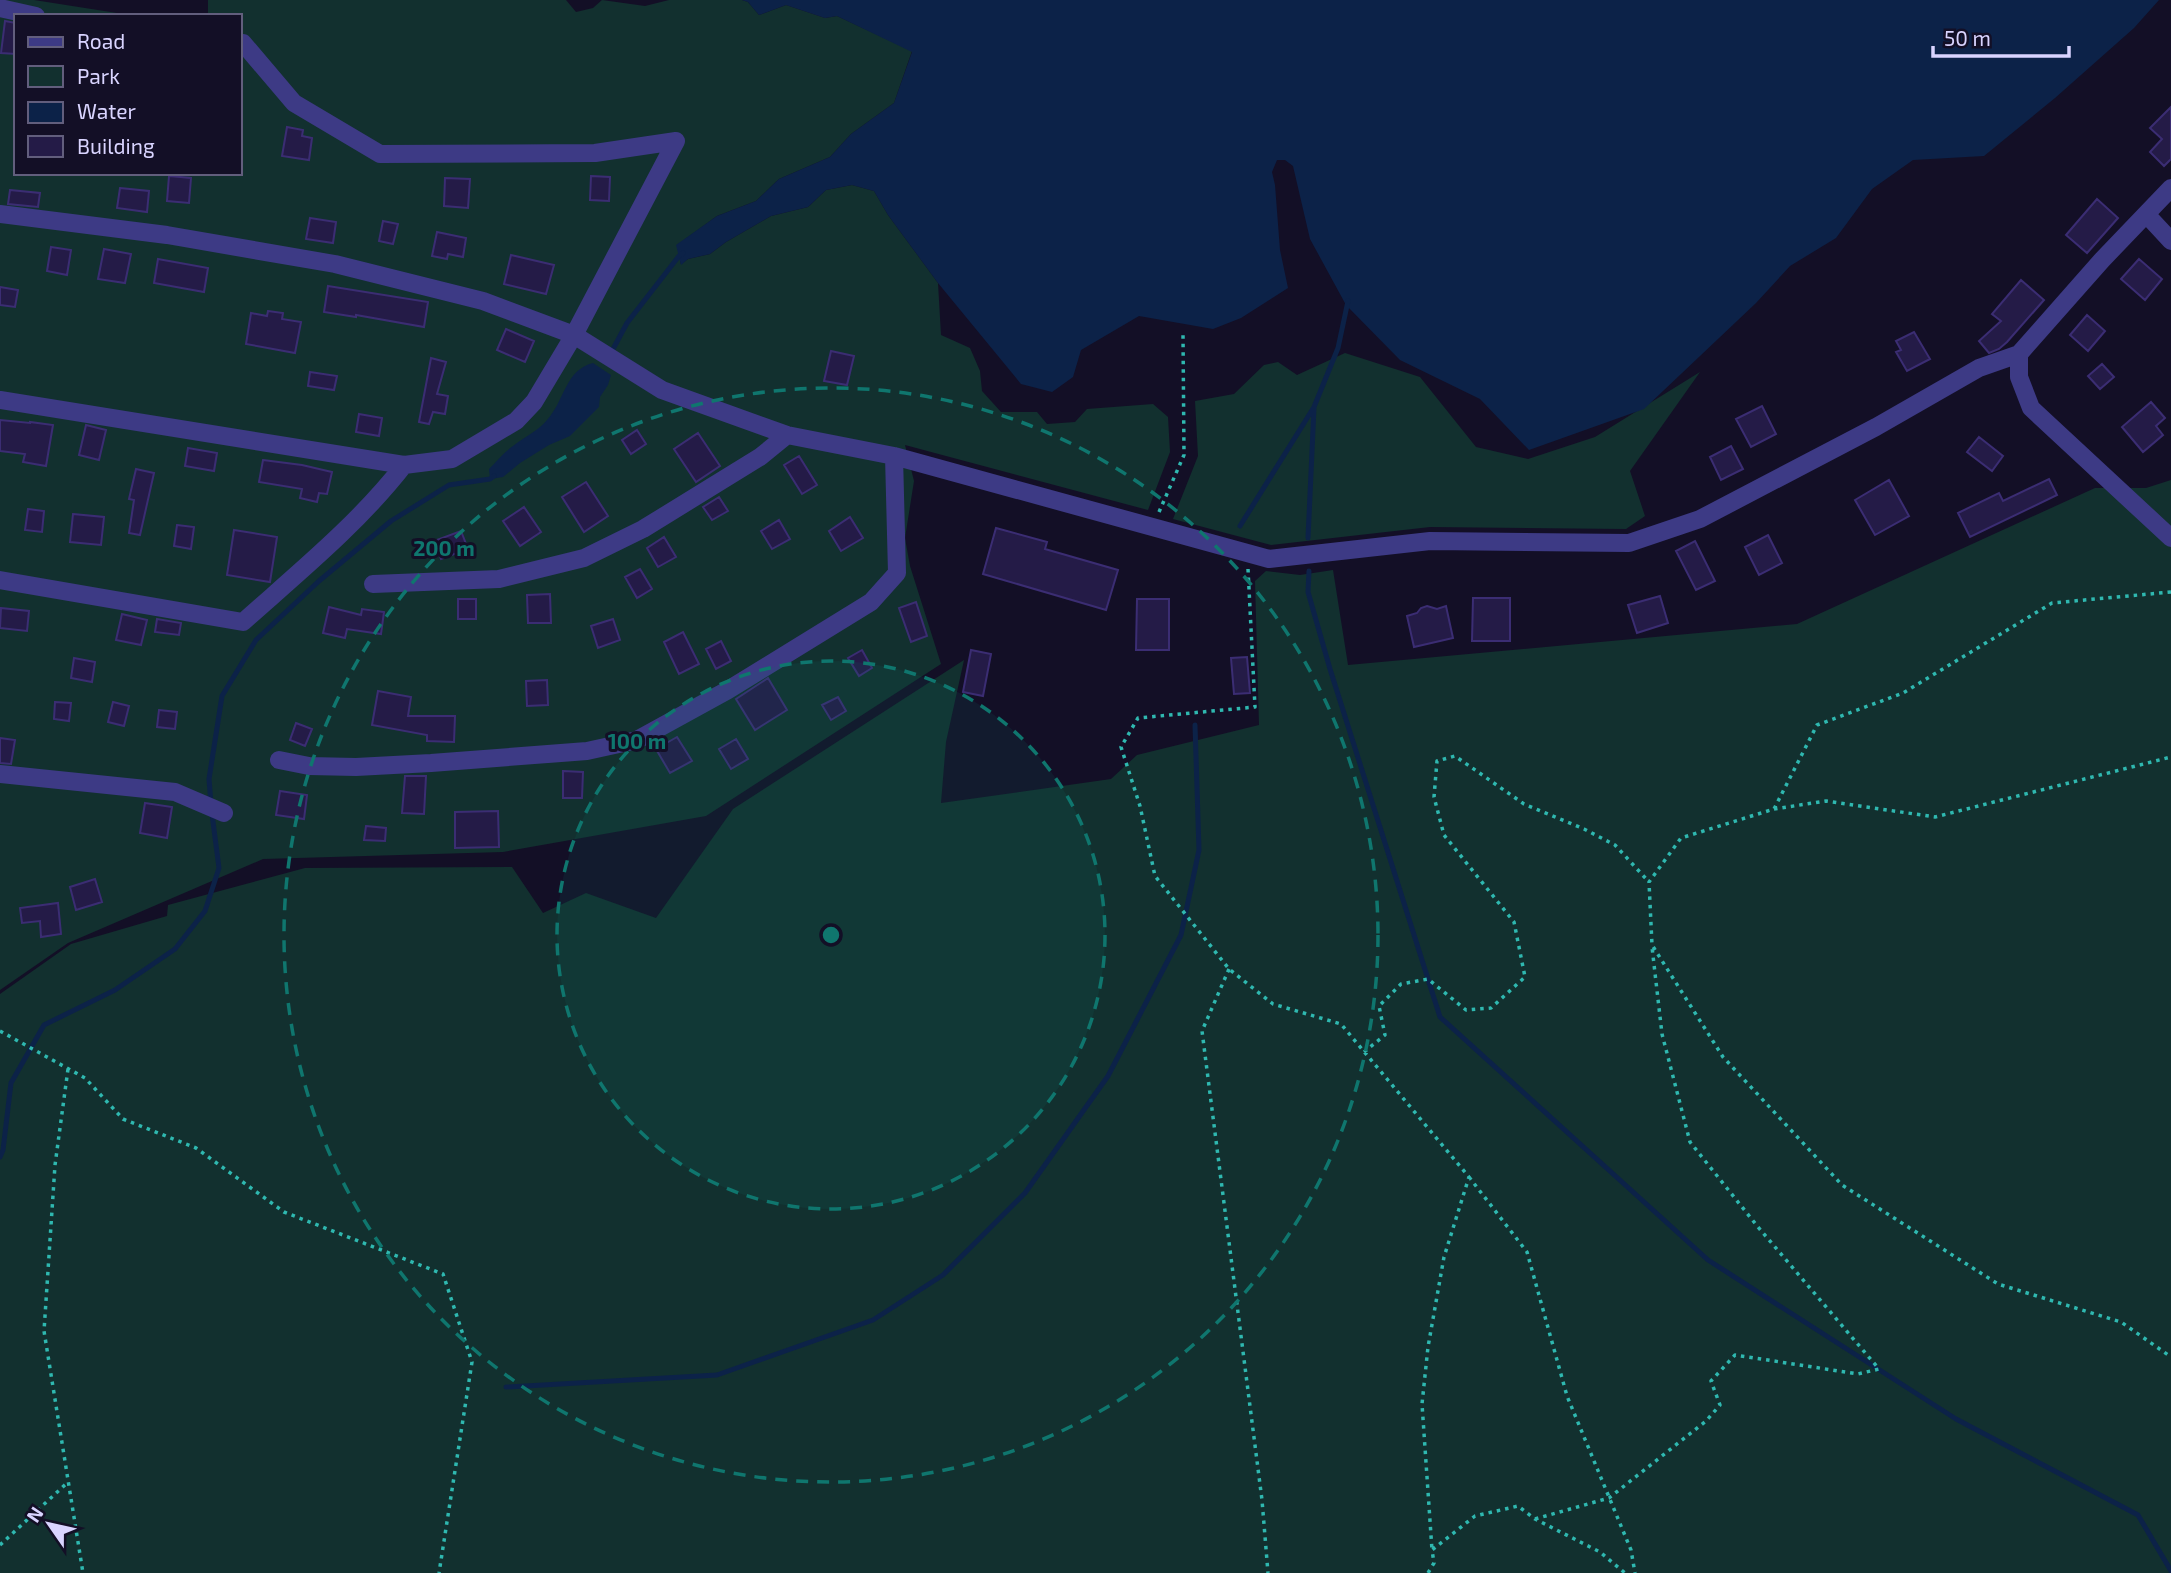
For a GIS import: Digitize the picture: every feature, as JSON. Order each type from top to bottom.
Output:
[{"type":"street","points":[[0,8],[27,14]]},
{"type":"street","points":[[0,400],[404,465],[452,458],[516,421],[534,402],[574,335],[676,141],[595,153],[380,154],[294,103],[242,43]]},
{"type":"street","points":[[0,214],[167,235],[335,264],[482,301],[574,335],[662,390],[787,435],[894,456],[1269,559],[1430,541],[1629,543],[1700,519],[1876,427],[1979,368],[2019,354],[2102,260],[2171,188]]},
{"type":"street","points":[[2146,214],[2171,241]]},
{"type":"street","points":[[2019,354],[2020,377],[2032,408],[2171,538]]},
{"type":"street","points":[[373,584],[499,579],[584,558],[643,529],[760,457],[787,435]]},
{"type":"street","points":[[279,761],[309,766],[355,767],[432,763],[587,751],[637,740],[728,691],[871,601],[897,573],[894,456]]},
{"type":"street","points":[[0,580],[243,622],[330,544],[385,490],[404,465]]},
{"type":"street","points":[[0,774],[175,792],[223,813]]},
{"type":"path","points":[[1153,527],[1184,455],[1183,335]]},
{"type":"path","points":[[1247,553],[1255,707],[1138,718],[1121,747],[1140,806],[1155,876],[1229,969],[1273,1004],[1341,1024],[1469,1177],[1527,1252],[1567,1396],[1631,1550],[1634,1573]]},
{"type":"path","points":[[1774,810],[1817,724],[1903,693],[2052,603],[2171,592]]},
{"type":"path","points":[[1364,1052],[1385,1035],[1379,1006],[1401,984],[1428,979],[1466,1010],[1491,1008],[1525,977],[1514,922],[1444,835],[1434,797],[1437,761],[1455,756],[1524,804],[1615,845],[1649,882]]},
{"type":"path","points":[[1535,1519],[1609,1498],[1706,1421],[1720,1405],[1711,1381],[1735,1355],[1858,1374],[1879,1369],[1758,1227],[1690,1142],[1662,1034],[1652,945],[1649,882],[1681,838],[1774,810],[1826,801],[1935,817],[2171,757]]},
{"type":"path","points":[[1652,945],[1723,1056],[1842,1185],[1998,1284],[2121,1322],[2171,1357]]},
{"type":"path","points":[[1229,969],[1202,1031],[1262,1500],[1268,1573]]},
{"type":"path","points":[[0,1031],[85,1078],[123,1119],[196,1148],[284,1212],[443,1274],[472,1362],[439,1573]]},
{"type":"path","points":[[68,1069],[55,1165],[44,1331],[83,1573]]},
{"type":"path","points":[[1429,1573],[1434,1563],[1422,1404],[1424,1381],[1444,1256],[1469,1177]]},
{"type":"path","points":[[0,1545],[67,1483]]},
{"type":"path","points":[[1432,1550],[1475,1516],[1518,1506],[1535,1519],[1600,1552],[1625,1573]]},
{"type":"green space","points":[[0,0],[34,0],[123,14],[14,14],[14,175],[242,175],[242,14],[208,14],[208,0],[566,0],[576,12],[593,8],[602,0],[645,6],[669,0],[742,0],[748,2],[759,15],[786,5],[825,18],[837,16],[912,51],[894,103],[851,134],[830,157],[779,179],[756,201],[717,216],[677,245],[681,264],[688,259],[710,254],[771,216],[808,207],[826,190],[852,185],[874,191],[888,215],[938,283],[941,335],[970,348],[980,371],[982,391],[1001,412],[1037,412],[1047,424],[1075,422],[1087,409],[1153,404],[1168,417],[1170,452],[1148,510],[905,445],[914,481],[905,538],[910,566],[941,664],[706,816],[503,852],[263,859],[68,943],[0,990]]},
{"type":"green space","points":[[1345,353],[1420,377],[1476,447],[1528,459],[1595,437],[1700,372],[1630,471],[1645,516],[1626,529],[1430,527],[1271,545],[1173,519],[1198,456],[1195,401],[1234,394],[1264,365],[1278,362],[1297,375]]},
{"type":"green space","points":[[2171,480],[2171,1573],[0,1573],[0,994],[71,944],[167,916],[168,905],[305,868],[512,867],[543,913],[586,893],[656,918],[733,809],[964,660],[946,742],[941,803],[1111,779],[1137,755],[1259,725],[1255,581],[1266,571],[1300,575],[1333,570],[1348,665],[1797,624],[2095,488],[2146,488]]},
{"type":"water","points":[[742,0],[2159,0],[2134,28],[1984,156],[1913,160],[1872,189],[1836,238],[1790,266],[1756,303],[1644,409],[1529,450],[1480,399],[1400,360],[1346,305],[1310,239],[1293,166],[1285,160],[1277,160],[1272,172],[1280,250],[1288,288],[1241,318],[1213,329],[1139,316],[1081,350],[1073,377],[1052,392],[1021,384],[938,283],[888,215],[874,191],[852,185],[826,190],[808,207],[771,216],[710,254],[688,259],[681,265],[676,245],[717,216],[756,201],[779,179],[830,157],[851,134],[894,103],[912,52],[837,16],[825,18],[786,5],[759,15],[748,2]]},
{"type":"water","points":[[593,363],[611,375],[600,397],[599,407],[570,436],[549,445],[503,477],[490,479],[489,469],[510,448],[543,424],[553,412],[571,379],[577,372]]},
{"type":"building","points":[[5,21],[14,23],[14,54],[1,53]]},
{"type":"building","points":[[2171,107],[2171,159],[2164,166],[2150,152],[2162,139],[2150,128]]},
{"type":"building","points":[[287,127],[303,130],[302,136],[312,138],[309,160],[282,156]]},
{"type":"building","points":[[169,176],[191,178],[189,203],[167,201]]},
{"type":"building","points":[[591,176],[610,177],[609,201],[590,200]]},
{"type":"building","points":[[445,178],[470,179],[468,208],[444,206]]},
{"type":"building","points":[[120,188],[149,191],[147,212],[117,208]]},
{"type":"building","points":[[10,190],[40,193],[38,207],[8,204]]},
{"type":"building","points":[[2097,199],[2118,218],[2087,253],[2066,235]]},
{"type":"building","points":[[310,218],[336,222],[333,243],[306,239]]},
{"type":"building","points":[[383,221],[398,224],[393,244],[379,241]]},
{"type":"building","points":[[437,232],[466,238],[463,257],[448,254],[447,259],[432,256]]},
{"type":"building","points":[[51,247],[71,250],[67,275],[47,271]]},
{"type":"building","points":[[104,249],[131,254],[125,283],[98,279]]},
{"type":"building","points":[[511,255],[554,265],[546,294],[504,284]]},
{"type":"building","points":[[158,259],[208,268],[204,292],[154,283]]},
{"type":"building","points":[[2139,259],[2162,279],[2145,300],[2121,279]]},
{"type":"building","points":[[2021,280],[2044,300],[2007,342],[1989,353],[1979,341],[2001,321],[1992,314]]},
{"type":"building","points":[[328,286],[428,302],[424,327],[324,312]]},
{"type":"building","points":[[0,287],[18,290],[15,307],[0,305]]},
{"type":"building","points":[[268,311],[283,313],[282,319],[301,322],[295,353],[246,344],[251,313],[267,316]]},
{"type":"building","points":[[2087,315],[2105,331],[2088,351],[2070,335]]},
{"type":"building","points":[[506,329],[534,341],[525,362],[497,350]]},
{"type":"building","points":[[1914,332],[1930,359],[1907,371],[1896,352],[1901,350],[1896,341]]},
{"type":"building","points":[[831,351],[854,356],[847,385],[824,381]]},
{"type":"building","points":[[431,358],[446,362],[437,394],[448,396],[445,414],[433,412],[429,424],[419,422]]},
{"type":"building","points":[[2102,364],[2114,377],[2100,389],[2088,376]]},
{"type":"building","points":[[310,372],[337,376],[334,390],[308,386]]},
{"type":"building","points":[[2151,402],[2165,418],[2156,426],[2163,435],[2143,452],[2122,427]]},
{"type":"building","points":[[1762,406],[1776,434],[1751,447],[1736,419]]},
{"type":"building","points":[[359,414],[382,418],[379,436],[356,432]]},
{"type":"building","points":[[0,420],[53,425],[46,466],[23,462],[25,454],[0,451]]},
{"type":"building","points":[[86,425],[106,430],[99,460],[79,455]]},
{"type":"building","points":[[637,430],[646,444],[631,454],[622,440]]},
{"type":"building","points":[[698,433],[720,466],[696,482],[674,449]]},
{"type":"building","points":[[1979,437],[2003,456],[1992,471],[1967,452]]},
{"type":"building","points":[[1731,446],[1743,469],[1721,480],[1710,457]]},
{"type":"building","points":[[188,448],[217,453],[214,471],[185,466]]},
{"type":"building","points":[[799,456],[817,485],[802,494],[784,465]]},
{"type":"building","points":[[263,460],[332,472],[327,494],[319,493],[317,502],[300,498],[302,489],[259,482]]},
{"type":"building","points":[[136,469],[154,473],[140,535],[129,533],[134,500],[129,499]]},
{"type":"building","points":[[2049,479],[2057,495],[1970,537],[1958,513],[1999,493],[2003,501]]},
{"type":"building","points":[[1889,480],[1909,516],[1875,535],[1855,500]]},
{"type":"building","points":[[586,482],[608,516],[584,532],[562,497]]},
{"type":"building","points":[[719,497],[728,511],[712,520],[703,507]]},
{"type":"building","points":[[524,507],[541,532],[520,546],[503,521]]},
{"type":"building","points":[[28,509],[44,511],[42,532],[25,530]]},
{"type":"building","points":[[73,514],[104,517],[101,545],[70,542]]},
{"type":"building","points":[[850,517],[863,538],[841,551],[829,531]]},
{"type":"building","points":[[779,520],[790,539],[772,549],[761,531]]},
{"type":"building","points":[[177,525],[194,527],[191,549],[174,546]]},
{"type":"building","points":[[996,528],[1047,542],[1045,549],[1118,570],[1106,610],[983,574]]},
{"type":"building","points":[[234,530],[277,537],[270,582],[227,575]]},
{"type":"building","points":[[461,531],[468,549],[441,559],[434,541]]},
{"type":"building","points":[[1768,535],[1782,563],[1759,575],[1745,547]]},
{"type":"building","points":[[664,537],[676,557],[658,567],[647,548]]},
{"type":"building","points":[[1695,541],[1715,581],[1696,590],[1676,551]]},
{"type":"building","points":[[640,569],[652,589],[637,598],[625,577]]},
{"type":"building","points":[[550,594],[551,623],[528,623],[527,595]]},
{"type":"building","points":[[1660,596],[1668,623],[1637,633],[1628,605]]},
{"type":"building","points":[[1473,598],[1510,598],[1510,641],[1472,641]]},
{"type":"building","points":[[458,599],[476,599],[476,619],[458,619]]},
{"type":"building","points":[[1137,599],[1169,599],[1169,650],[1136,650]]},
{"type":"building","points":[[916,602],[927,636],[911,642],[899,608]]},
{"type":"building","points":[[1427,606],[1437,609],[1446,606],[1453,638],[1414,647],[1407,616]]},
{"type":"building","points":[[329,607],[361,615],[362,609],[384,612],[381,634],[347,629],[345,638],[323,633]]},
{"type":"building","points":[[1,608],[29,611],[27,631],[0,628]]},
{"type":"building","points":[[122,614],[147,620],[141,645],[116,640]]},
{"type":"building","points":[[157,619],[181,623],[179,635],[155,632]]},
{"type":"building","points":[[613,619],[620,640],[598,648],[591,626]]},
{"type":"building","points":[[683,632],[699,664],[679,674],[664,642]]},
{"type":"building","points":[[721,641],[731,661],[716,669],[706,649]]},
{"type":"building","points":[[862,650],[872,668],[859,676],[848,658]]},
{"type":"building","points":[[971,650],[991,654],[983,696],[963,692]]},
{"type":"building","points":[[1247,657],[1250,693],[1234,694],[1231,658]]},
{"type":"building","points":[[74,658],[95,662],[92,682],[71,678]]},
{"type":"building","points":[[768,678],[787,710],[755,730],[736,699]]},
{"type":"building","points":[[547,680],[548,705],[527,706],[526,681]]},
{"type":"building","points":[[378,691],[411,697],[408,716],[455,716],[454,742],[427,741],[427,735],[372,725]]},
{"type":"building","points":[[838,697],[846,711],[831,720],[822,705]]},
{"type":"building","points":[[55,702],[71,703],[69,721],[54,719]]},
{"type":"building","points":[[113,702],[129,706],[124,726],[108,722]]},
{"type":"building","points":[[159,710],[177,712],[175,729],[157,727]]},
{"type":"building","points":[[296,723],[312,729],[305,746],[290,740]]},
{"type":"building","points":[[677,737],[692,761],[670,773],[656,749]]},
{"type":"building","points":[[0,738],[15,740],[11,764],[0,763]]},
{"type":"building","points":[[736,739],[748,759],[731,769],[719,749]]},
{"type":"building","points":[[563,771],[583,772],[582,798],[563,798]]},
{"type":"building","points":[[405,776],[426,776],[424,814],[402,813]]},
{"type":"building","points":[[280,791],[307,795],[304,819],[276,815]]},
{"type":"building","points":[[145,803],[172,807],[167,838],[140,833]]},
{"type":"building","points":[[498,811],[499,847],[455,848],[455,812]]},
{"type":"building","points":[[366,826],[386,828],[385,841],[364,840]]},
{"type":"building","points":[[95,879],[102,902],[76,910],[70,887]]},
{"type":"building","points":[[58,903],[61,934],[41,937],[40,921],[22,923],[20,908]]},
{"type":"waterway","points":[[613,349],[627,323],[683,253]]},
{"type":"waterway","points":[[1240,526],[1314,407],[1338,348],[1348,301]]},
{"type":"waterway","points":[[1308,538],[1314,408]]},
{"type":"waterway","points":[[211,804],[209,779],[222,696],[256,640],[319,581],[391,521],[449,485],[490,479],[494,476]]},
{"type":"waterway","points":[[1309,571],[1308,592],[1330,669],[1440,1017],[1708,1260],[1956,1419],[2138,1515],[2171,1571]]},
{"type":"waterway","points":[[506,1387],[717,1375],[873,1320],[943,1275],[1025,1193],[1108,1076],[1181,935],[1199,850],[1195,725]]},
{"type":"waterway","points":[[0,1157],[11,1083],[44,1025],[115,990],[175,949],[205,911],[219,868],[212,814]]}]
